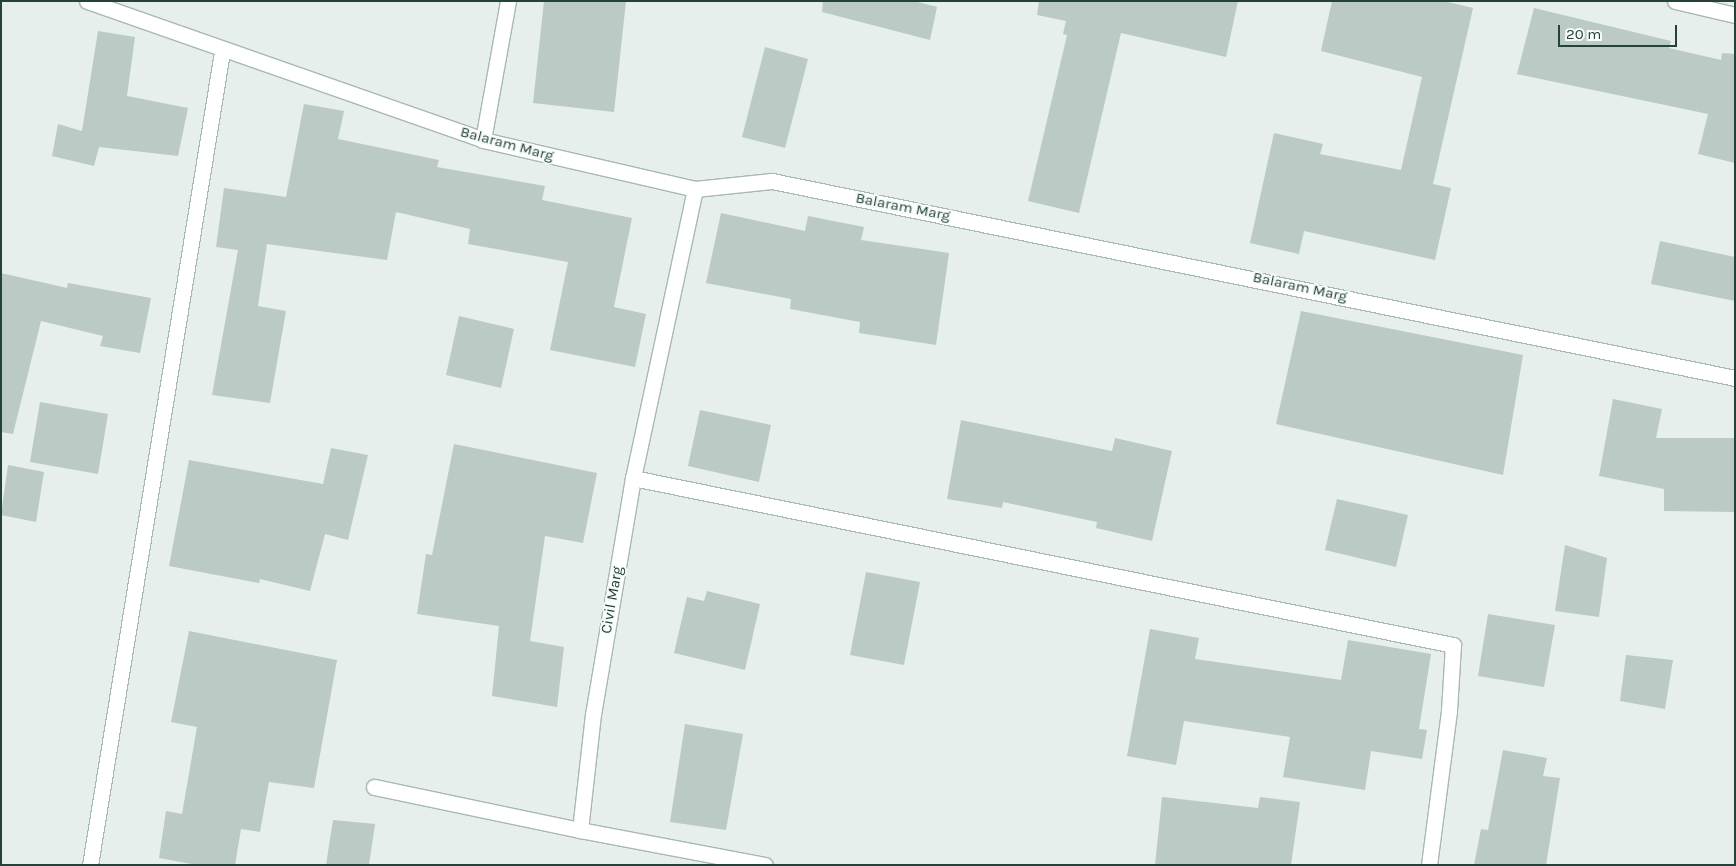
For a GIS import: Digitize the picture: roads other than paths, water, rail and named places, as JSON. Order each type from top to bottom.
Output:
[{"type":"street","name":"Balaram Marg","points":[[87,1],[222,52],[483,140],[695,189],[772,181],[1735,378]]},
{"type":"street","points":[[483,140],[508,1]]},
{"type":"street","points":[[1675,1],[1735,15]]},
{"type":"street","points":[[90,865],[222,52]]},
{"type":"street","name":"Civil Marg","points":[[580,830],[593,714],[633,478],[695,189]]},
{"type":"street","points":[[633,478],[1453,645],[1449,711],[1429,865]]},
{"type":"street","points":[[374,787],[580,830],[765,865]]}]
